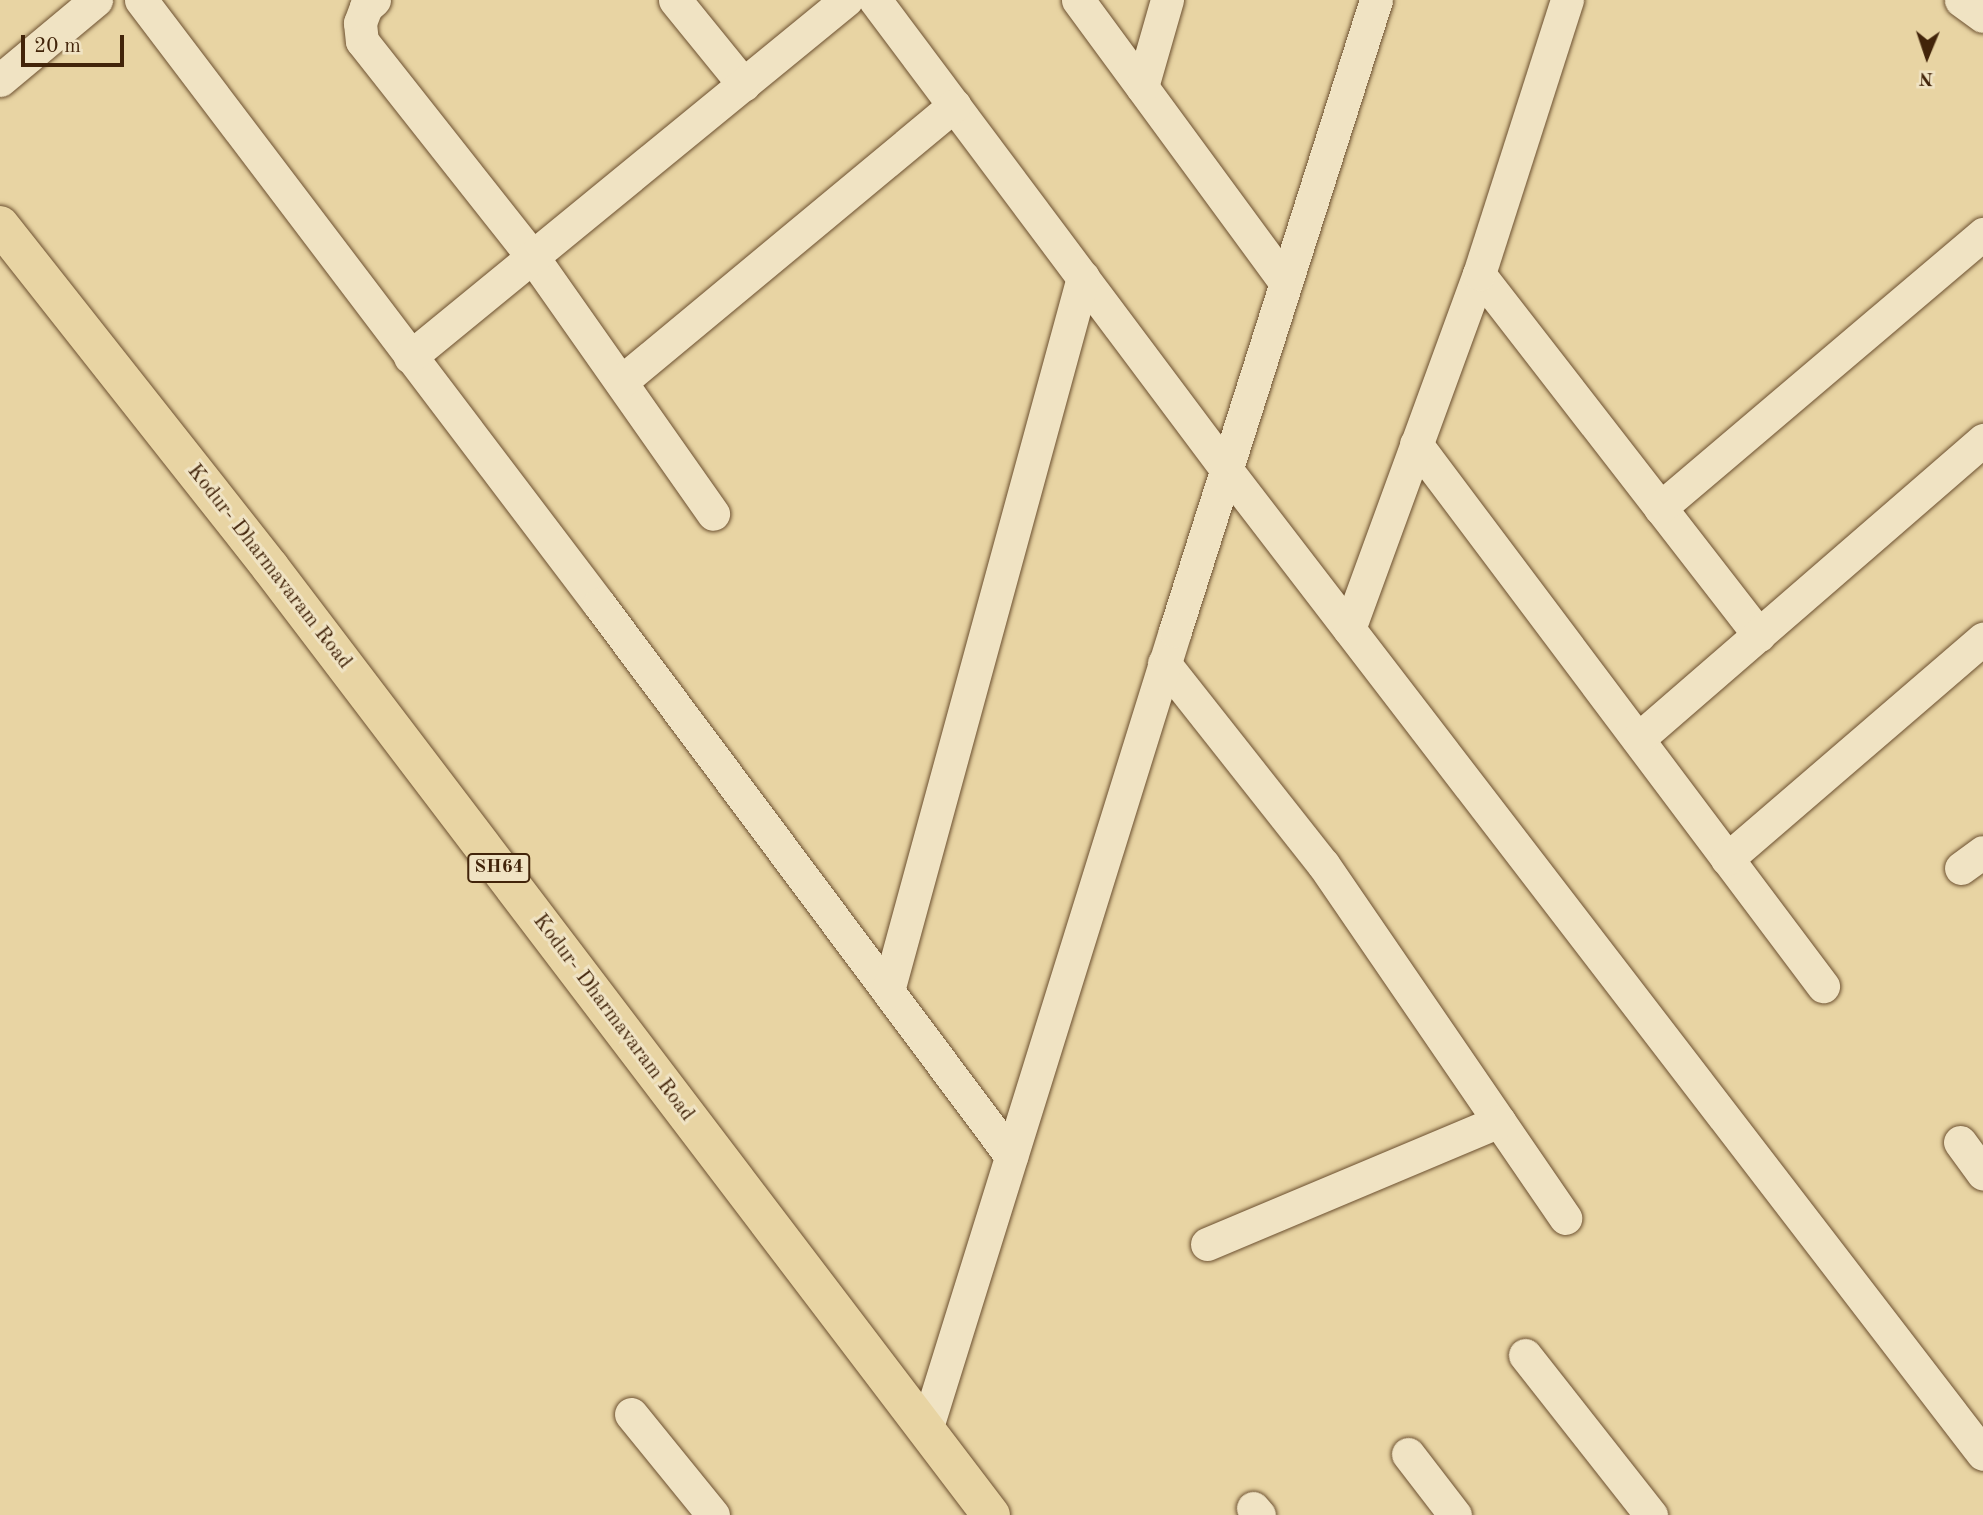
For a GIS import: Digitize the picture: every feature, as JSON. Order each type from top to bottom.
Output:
[{"type":"main road","name":"Kodur- Dharmavaram Road","points":[[0,225],[270,567],[926,1430],[978,1510]]},
{"type":"street","points":[[0,80],[96,0]]},
{"type":"street","points":[[141,0],[599,604],[1011,1156]]},
{"type":"street","points":[[374,0],[366,7],[360,23],[362,41],[532,256],[713,514]]},
{"type":"street","points":[[675,0],[744,85]]},
{"type":"street","points":[[410,357],[846,0]]},
{"type":"street","points":[[875,0],[1226,469],[1983,1454]]},
{"type":"street","points":[[1079,0],[1286,283]]},
{"type":"street","points":[[1142,87],[1167,0]]},
{"type":"street","points":[[926,1430],[1164,663],[1376,0]]},
{"type":"street","points":[[1349,629],[1479,274],[1567,0]]},
{"type":"street","points":[[1961,0],[1983,16]]},
{"type":"street","points":[[622,381],[954,105]]},
{"type":"street","points":[[1660,508],[1983,234]]},
{"type":"street","points":[[1479,274],[1759,635]]},
{"type":"street","points":[[888,991],[1083,277]]},
{"type":"street","points":[[1638,739],[1983,440]]},
{"type":"street","points":[[1416,444],[1823,986]]},
{"type":"street","points":[[1727,859],[1983,639]]},
{"type":"street","points":[[1164,663],[1323,864],[1565,1218]]},
{"type":"street","points":[[1207,1244],[1499,1121]]},
{"type":"street","points":[[1960,1142],[1983,1174]]},
{"type":"street","points":[[1525,1355],[1651,1515]]},
{"type":"street","points":[[631,1414],[713,1515]]},
{"type":"street","points":[[1408,1454],[1455,1515]]}]
